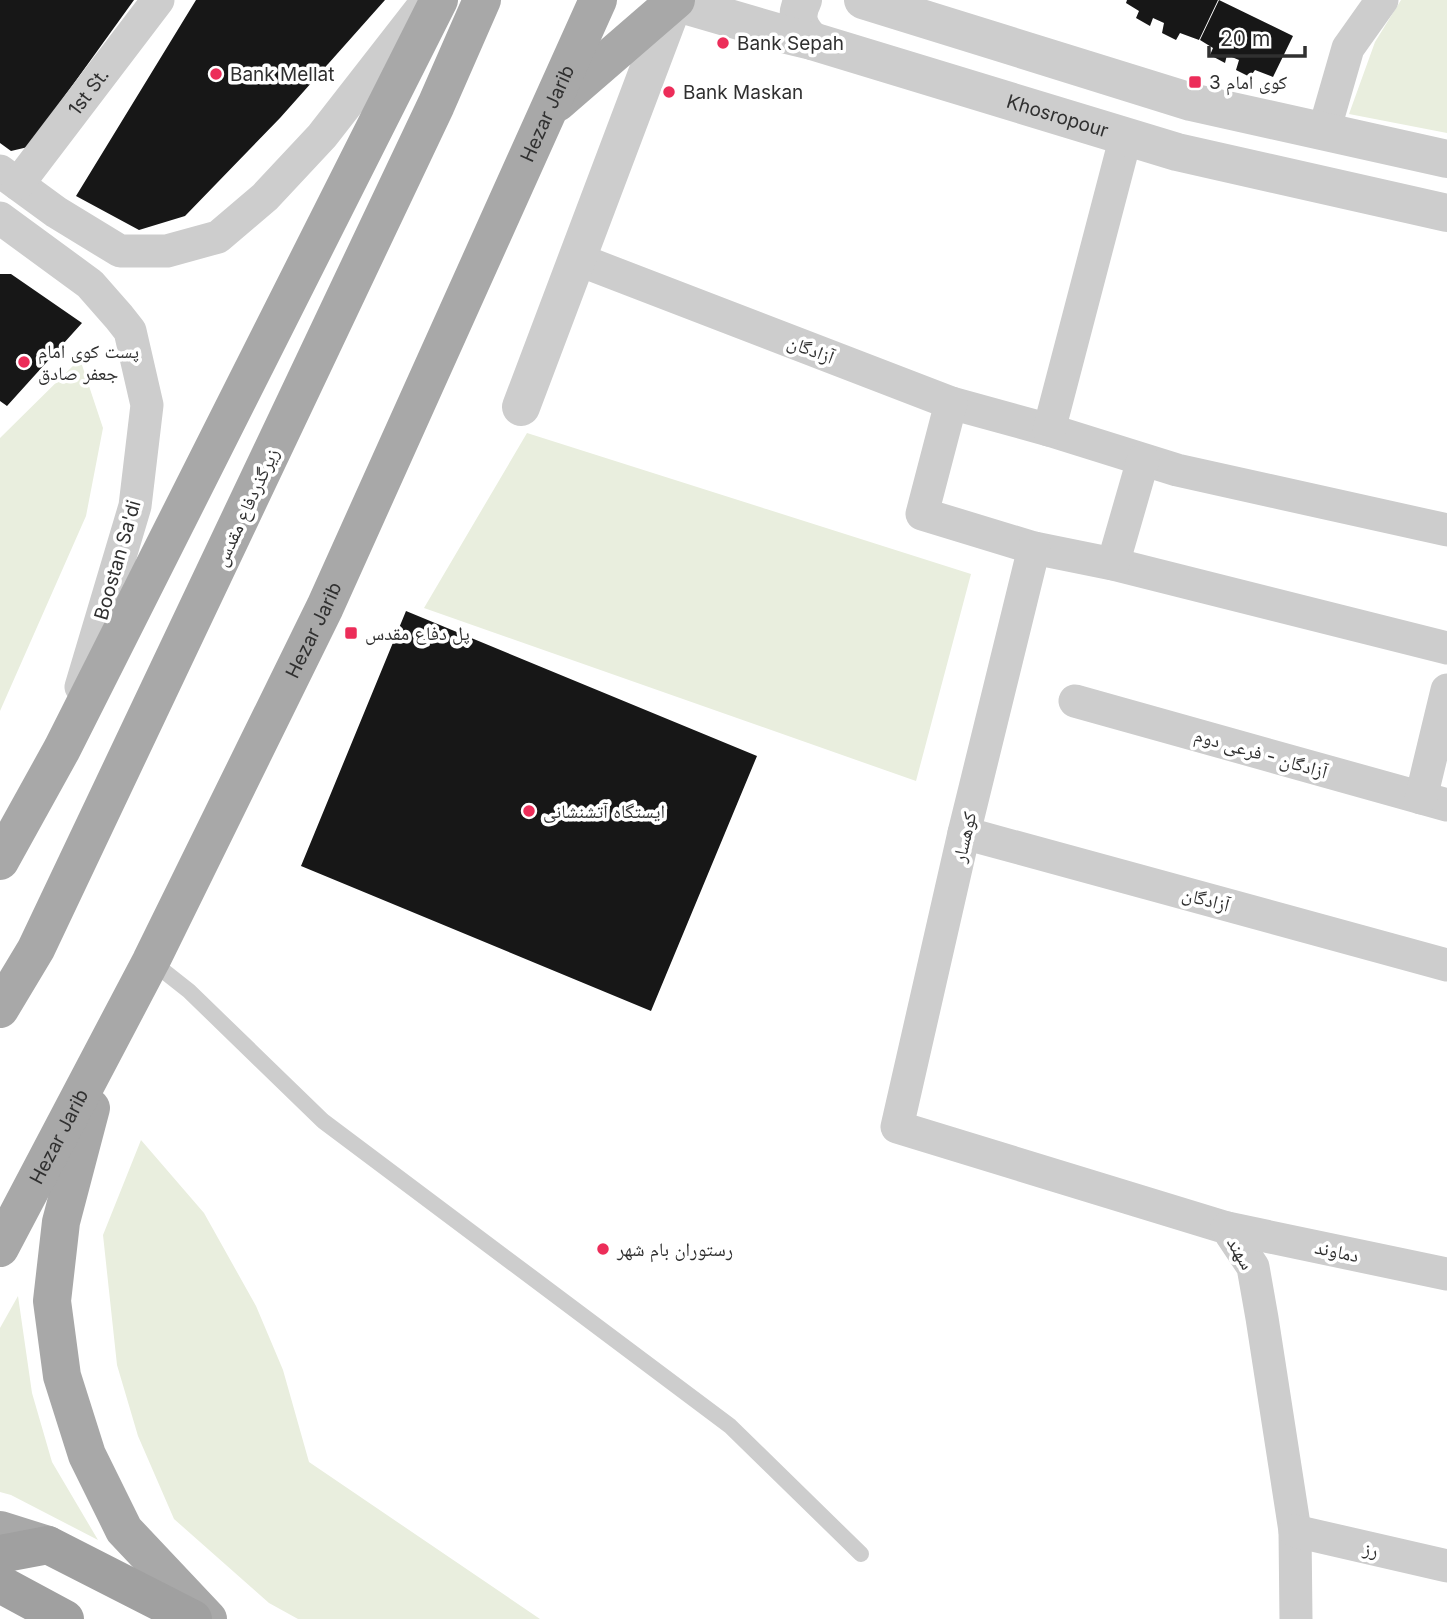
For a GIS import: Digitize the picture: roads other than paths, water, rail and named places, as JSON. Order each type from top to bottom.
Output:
[{"type":"highway","points":[[0,1554],[48,1545],[193,1619]]},
{"type":"highway","points":[[0,1584],[65,1619]]},
{"type":"main road","points":[[0,861],[62,749],[439,0]]},
{"type":"main road","name":"زیرگذردفاع مقدس","points":[[0,1009],[42,936],[436,105],[482,0]]},
{"type":"main road","name":"Hezar Jarib","points":[[0,1248],[152,961],[335,587],[598,0]]},
{"type":"main road","points":[[550,109],[675,1]]},
{"type":"main road","points":[[107,1045],[61,1222],[52,1301],[62,1376],[87,1455],[124,1530],[208,1619]]},
{"type":"main road","points":[[0,1530],[48,1545]]},
{"type":"street","name":"1st St.","points":[[9,177],[159,0]]},
{"type":"street","points":[[9,177],[56,212],[120,251],[167,251],[218,237],[265,197],[322,135],[427,0]]},
{"type":"street","points":[[803,0],[797,15],[799,25],[812,41]]},
{"type":"street","points":[[863,0],[1191,102],[1434,156],[1432,209]]},
{"type":"street","points":[[1324,131],[1348,48],[1382,0]]},
{"type":"street","points":[[521,407],[675,1]]},
{"type":"street","name":"Khosropour","points":[[675,1],[1177,152],[1432,209]]},
{"type":"street","points":[[1049,430],[1126,136]]},
{"type":"street","name":"Boostan Sa'di","points":[[5,231],[90,284],[130,331],[148,405],[135,506],[62,749]]},
{"type":"street","name":"آزادگان","points":[[577,259],[951,403],[1177,470],[1447,530]]},
{"type":"street","points":[[951,403],[922,514],[1034,548],[1113,564],[1447,648]]},
{"type":"street","points":[[1113,564],[1143,460]]},
{"type":"street","name":"کوهسار","points":[[897,1127],[964,833],[1034,548]]},
{"type":"street","points":[[1434,801],[1447,691]]},
{"type":"street","name":"آزادگان - فرعی دوم","points":[[1075,701],[1434,801]]},
{"type":"street","name":"آزادگان","points":[[964,833],[1447,965]]},
{"type":"street","name":"سهند","points":[[897,1127],[1227,1228],[1253,1267],[1295,1531],[1296,1619]]},
{"type":"street","name":"دماوند","points":[[1227,1228],[1447,1274]]},
{"type":"street","name":"رز","points":[[1295,1531],[1447,1566]]},
{"type":"lane","points":[[152,961],[189,991],[323,1121],[730,1426],[861,1554]]},
{"type":"place","name":"Bank Sepah","points":[[723,43]]},
{"type":"place","name":"Bank Mellat","points":[[216,74]]},
{"type":"place","name":"کوی امام 3","points":[[1195,82]]},
{"type":"place","name":"Bank Maskan","points":[[669,92]]},
{"type":"place","name":"پست کوی امام جعفر صادق","points":[[24,362]]},
{"type":"place","name":"پل دفاع مقدس","points":[[351,633]]},
{"type":"place","name":"ایستگاه آتشنشانی","points":[[529,811]]},
{"type":"place","name":"رستوران بام شهر","points":[[603,1249]]}]
